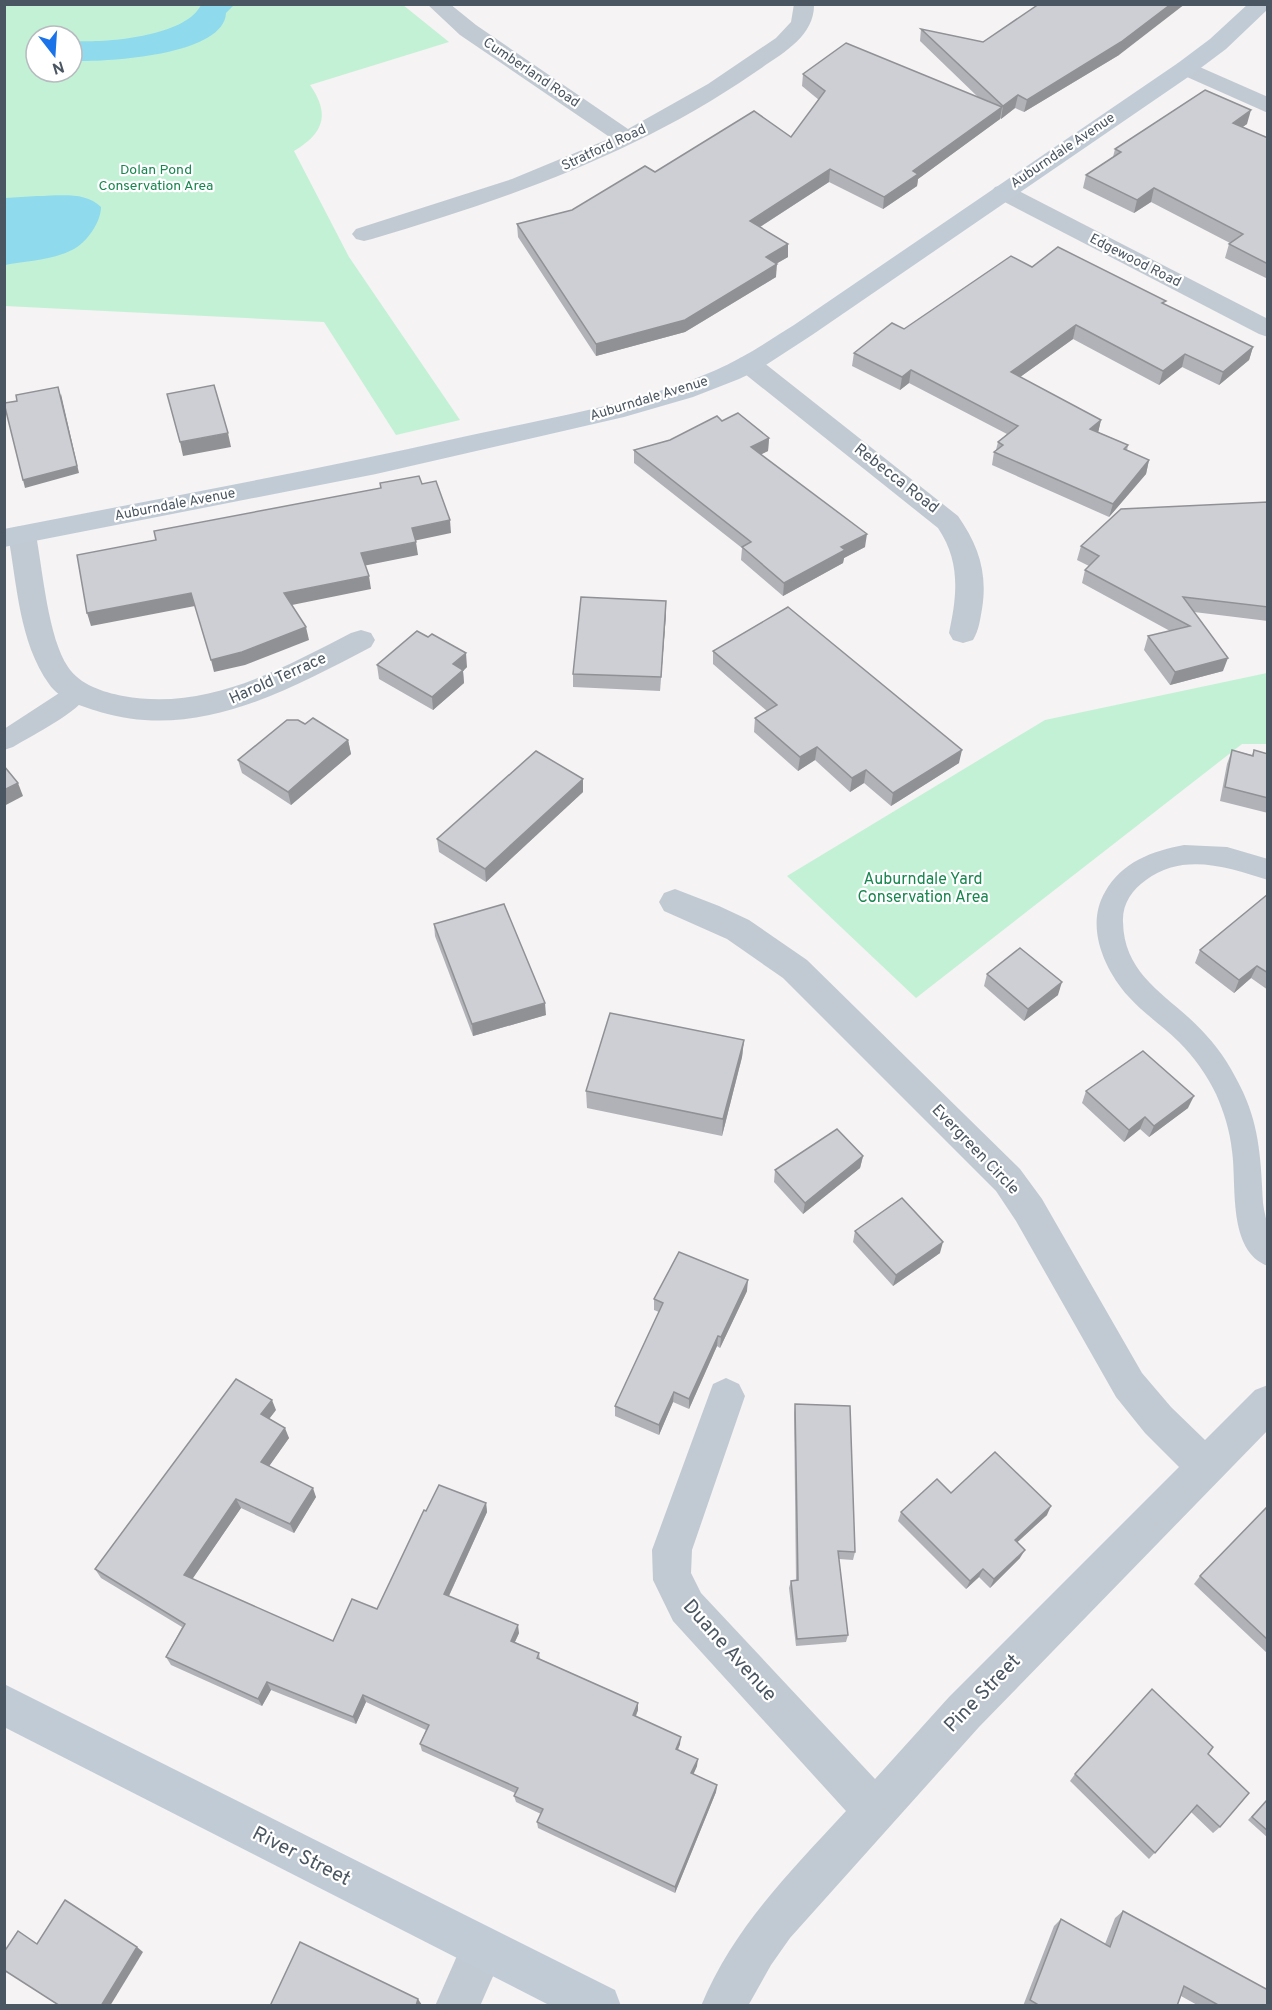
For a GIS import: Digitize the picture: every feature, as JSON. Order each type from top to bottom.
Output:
[{"type":"street","name":"Cumberland Road","points":[[437,4],[468,30],[626,138]]},
{"type":"street","name":"Stratford Road","points":[[364,234],[522,183],[626,138],[699,100],[788,38],[801,25],[805,13],[804,4]]},
{"type":"street","name":"Auburndale Avenue","points":[[13,536],[387,463],[544,429],[684,391],[749,364],[803,330],[1186,68],[1218,44],[1257,5]]},
{"type":"street","points":[[1186,68],[1268,106]]},
{"type":"street","name":"Edgewood Road","points":[[1003,192],[1268,329]]},
{"type":"street","name":"Rebecca Road","points":[[749,364],[948,522],[959,536],[970,567],[971,585],[963,633]]},
{"type":"street","name":"Harold Terrace","points":[[13,536],[49,658],[60,677],[78,692],[104,702],[150,712],[199,709],[240,698],[280,681],[361,640]]},
{"type":"street","name":"Evergreen Circle","points":[[675,902],[726,922],[781,957],[1008,1180],[1029,1210],[1129,1385],[1158,1420],[1205,1466]]},
{"type":"street","name":"Duane Avenue","points":[[726,1396],[672,1550],[669,1564],[672,1579],[678,1595],[687,1607],[874,1810]]},
{"type":"street","name":"Pine Street","points":[[723,2006],[774,1922],[874,1810],[964,1712],[1268,1403]]},
{"type":"street","name":"River Street","points":[[4,1705],[599,2006]]},
{"type":"street","points":[[457,2006],[483,1949]]},
{"type":"lane","points":[[4,741],[78,692]]},
{"type":"lane","points":[[1268,870],[1239,858],[1220,855],[1177,857],[1160,861],[1133,875],[1120,887],[1113,898],[1108,928],[1115,952],[1126,975],[1138,989],[1197,1043],[1220,1074],[1229,1092],[1238,1112],[1247,1150],[1249,1219],[1253,1232],[1268,1253]]},
{"type":"green space","name":"Dolan Pond Conservation Area","points":[[4,5],[403,5],[449,42],[310,85],[320,106],[321,123],[312,138],[294,151],[349,257],[460,420],[396,435],[324,322],[5,306]]},
{"type":"green space","name":"Auburndale Yard Conservation Area","points":[[1267,673],[1267,744],[1242,744],[916,998],[787,876],[1045,720]]},
{"type":"water","points":[[201,5],[234,5],[226,13],[220,27],[206,39],[185,47],[135,58],[84,61],[84,41],[143,36],[162,31],[192,16]]},
{"type":"water","points":[[80,196],[101,207],[99,219],[88,237],[79,246],[66,253],[5,265],[5,198]]},
{"type":"building","points":[[1039,4],[1171,4],[1121,42],[1027,100],[1018,95],[1003,106],[921,29],[983,42]]},
{"type":"building","points":[[846,43],[1002,107],[913,171],[918,174],[884,197],[830,169],[750,221],[788,244],[766,257],[777,264],[685,320],[596,344],[517,224],[572,210],[645,166],[655,172],[754,111],[791,137],[825,91],[803,74]]},
{"type":"building","points":[[1205,90],[1251,110],[1233,123],[1268,138],[1268,264],[1229,244],[1243,234],[1154,188],[1137,200],[1086,175],[1121,152],[1115,149]]},
{"type":"building","points":[[1058,247],[1166,301],[1162,303],[1253,347],[1223,372],[1185,354],[1163,371],[1076,325],[1011,372],[1101,420],[1090,429],[1128,445],[1124,449],[1149,460],[1113,504],[994,452],[1003,445],[998,442],[1018,426],[911,370],[902,377],[854,353],[892,323],[904,329],[1011,256],[1032,267]]},
{"type":"building","points":[[214,385],[228,433],[180,442],[167,394]]},
{"type":"building","points":[[58,387],[77,466],[23,480],[4,403],[17,401],[16,395]]},
{"type":"building","points":[[738,413],[769,438],[751,447],[867,534],[841,547],[845,550],[784,583],[742,547],[751,542],[634,450],[670,440],[717,416],[722,421]]},
{"type":"building","points":[[419,476],[422,484],[436,481],[450,520],[412,528],[416,542],[361,553],[369,576],[284,593],[306,627],[242,652],[211,660],[191,593],[87,613],[77,555],[156,540],[154,531],[381,488],[380,483]]},
{"type":"building","points":[[1268,502],[1268,607],[1183,597],[1228,658],[1175,672],[1148,636],[1190,626],[1085,570],[1099,556],[1081,546],[1121,509]]},
{"type":"building","points":[[581,597],[666,601],[661,677],[573,674]]},
{"type":"building","points":[[788,607],[962,750],[893,793],[866,770],[852,778],[817,747],[800,757],[755,718],[777,705],[713,651]]},
{"type":"building","points":[[417,631],[428,637],[432,634],[466,653],[453,664],[463,670],[432,697],[377,665]]},
{"type":"building","points":[[313,718],[348,740],[288,792],[238,760],[287,720],[298,720],[305,724]]},
{"type":"building","points":[[1232,750],[1253,756],[1254,750],[1268,754],[1268,798],[1225,787]]},
{"type":"building","points":[[536,751],[583,779],[485,869],[437,839]]},
{"type":"building","points":[[4,766],[18,783],[4,790]]},
{"type":"building","points":[[1268,894],[1268,973],[1257,966],[1239,980],[1200,950]]},
{"type":"building","points":[[504,904],[545,1003],[472,1024],[434,924]]},
{"type":"building","points":[[1020,948],[1062,982],[1028,1009],[987,974]]},
{"type":"building","points":[[610,1013],[744,1040],[723,1119],[586,1091]]},
{"type":"building","points":[[1143,1051],[1194,1096],[1154,1126],[1145,1117],[1129,1130],[1086,1091]]},
{"type":"building","points":[[837,1129],[863,1156],[805,1203],[775,1170]]},
{"type":"building","points":[[902,1198],[943,1242],[896,1275],[855,1231]]},
{"type":"building","points":[[679,1252],[748,1280],[721,1337],[718,1336],[689,1399],[674,1392],[659,1425],[615,1406],[663,1303],[654,1299]]},
{"type":"building","points":[[236,1379],[272,1400],[261,1414],[285,1428],[261,1462],[313,1488],[290,1524],[236,1499],[184,1575],[333,1641],[352,1599],[377,1609],[424,1510],[426,1511],[439,1485],[486,1503],[444,1594],[518,1625],[511,1641],[539,1653],[537,1658],[638,1703],[633,1715],[681,1737],[676,1749],[698,1759],[691,1773],[717,1785],[675,1887],[537,1822],[543,1809],[514,1796],[518,1788],[420,1744],[429,1725],[363,1695],[353,1717],[267,1682],[258,1699],[166,1657],[185,1624],[95,1569]]},
{"type":"building","points":[[795,1404],[850,1406],[855,1552],[838,1551],[848,1635],[797,1639],[791,1581],[798,1580]]},
{"type":"building","points":[[995,1452],[1051,1506],[1015,1540],[1025,1550],[994,1579],[983,1569],[970,1581],[901,1512],[937,1479],[951,1493]]},
{"type":"building","points":[[1266,1508],[1268,1509],[1268,1640],[1200,1576]]},
{"type":"building","points":[[1152,1689],[1213,1747],[1208,1754],[1249,1793],[1220,1827],[1197,1805],[1155,1853],[1075,1774]]},
{"type":"building","points":[[1268,1799],[1268,1831],[1252,1817]]},
{"type":"building","points":[[65,1900],[137,1947],[101,2006],[60,2006],[4,1970],[4,1952],[18,1931],[37,1944]]},
{"type":"building","points":[[1123,1911],[1268,1990],[1268,2006],[1220,2006],[1184,1986],[1177,2006],[1040,2006],[1030,2000],[1061,1919],[1110,1947]]},
{"type":"building","points":[[300,1942],[418,1999],[416,2006],[270,2006]]}]
